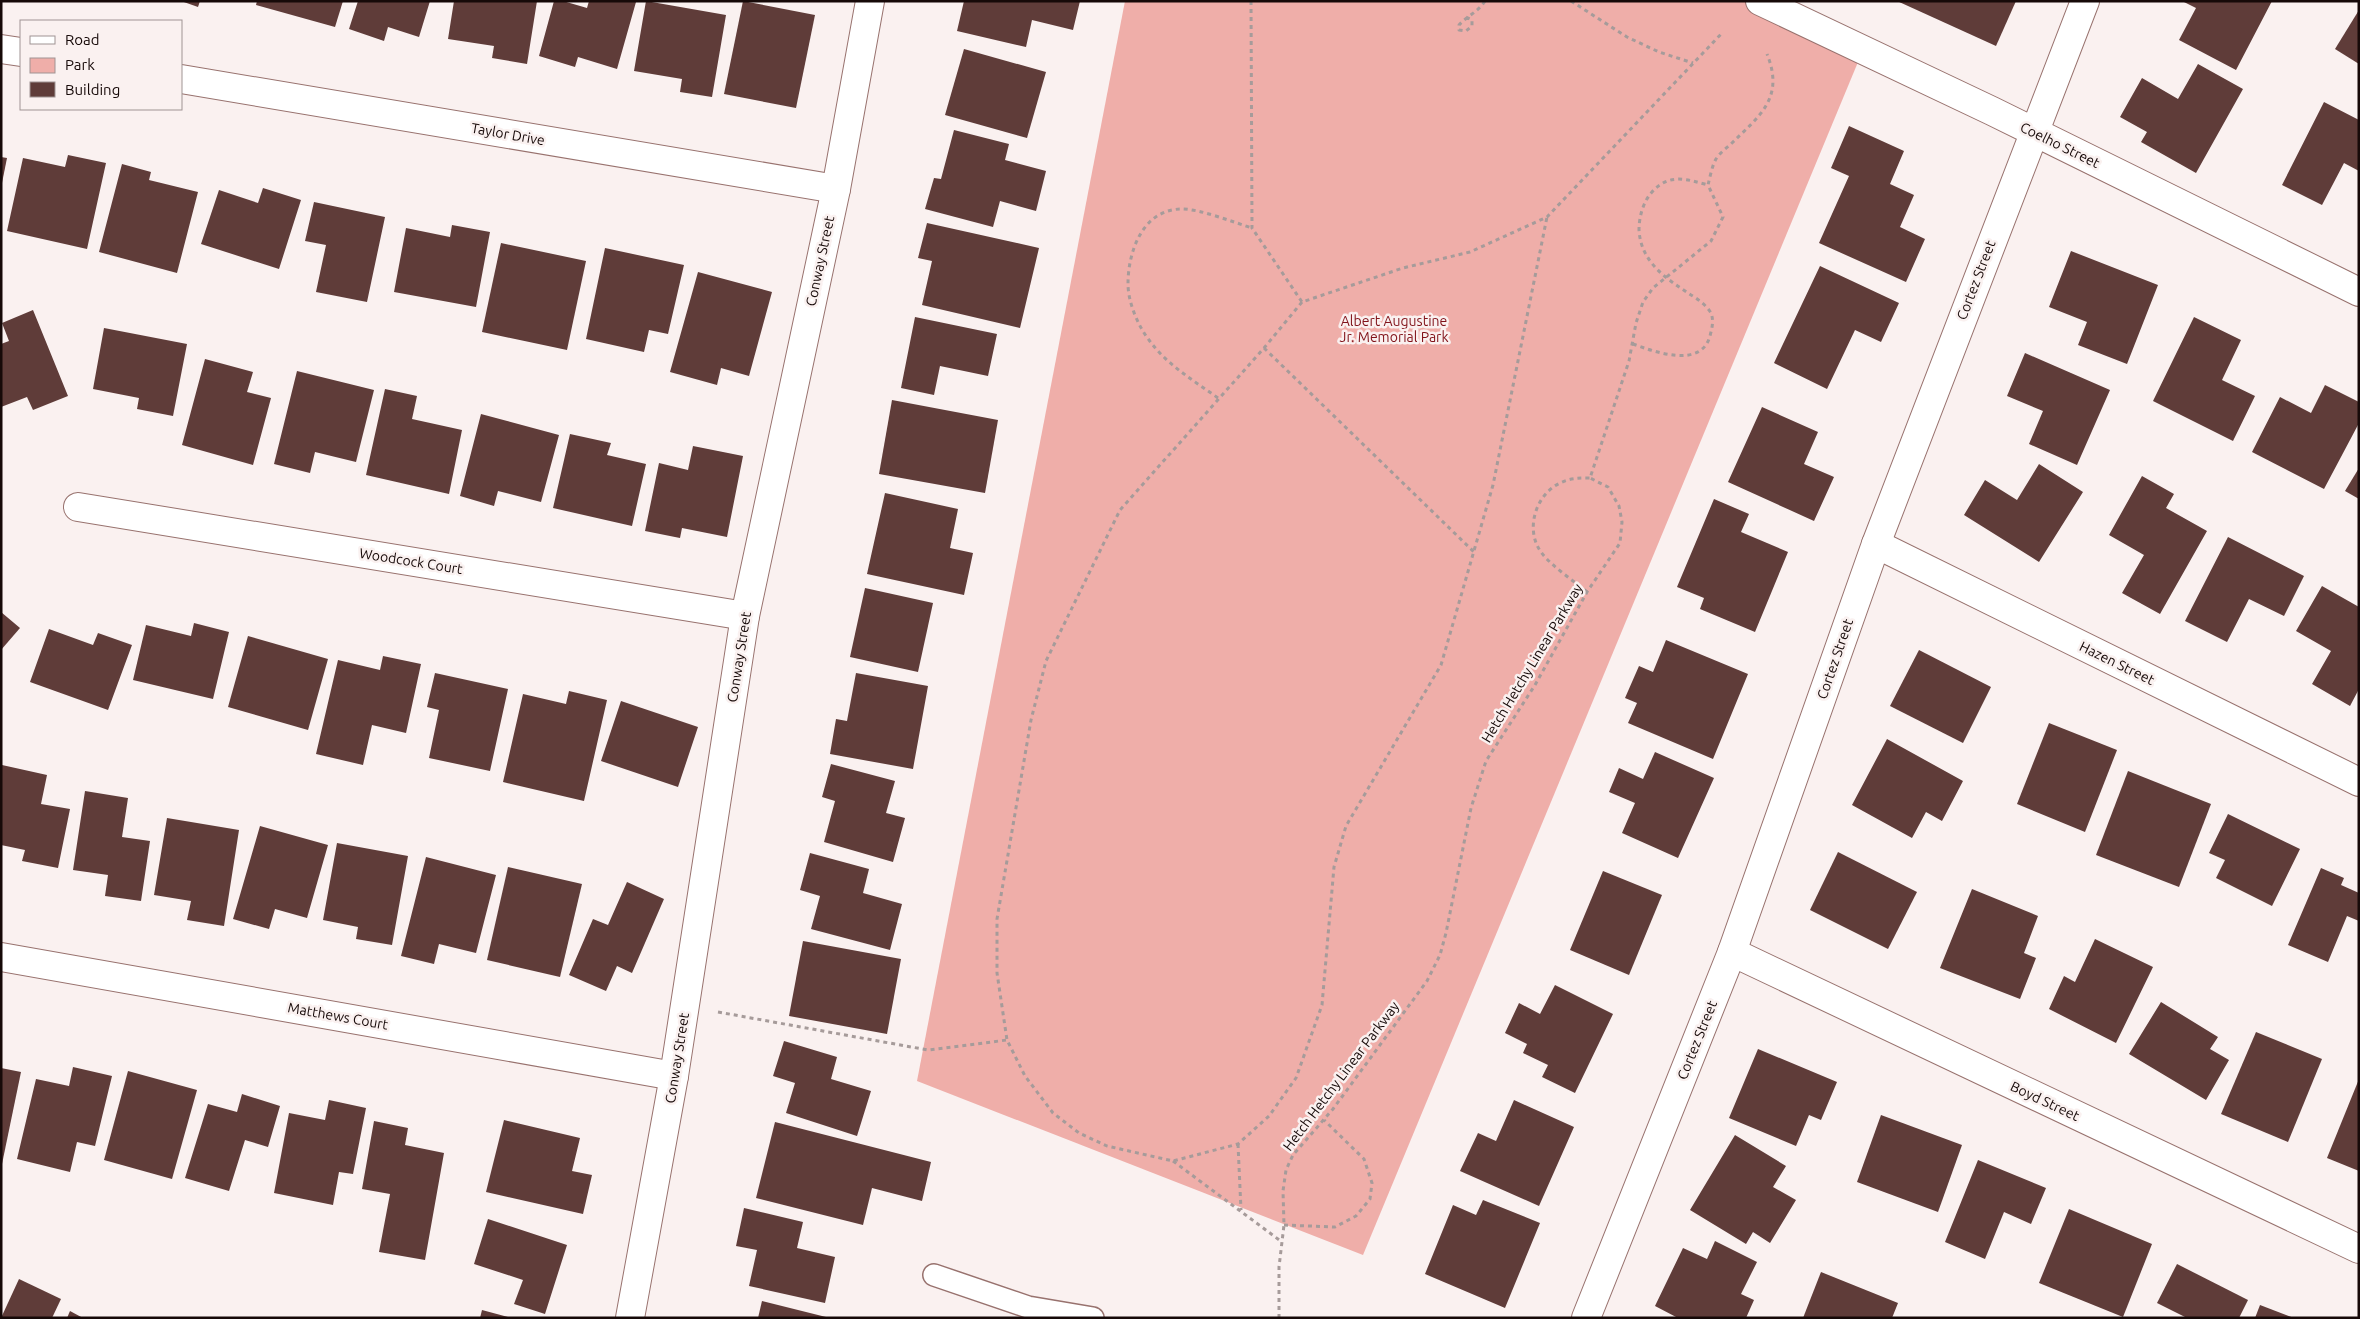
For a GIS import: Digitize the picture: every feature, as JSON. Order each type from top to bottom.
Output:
[{"type":"street","name":"Conway Street","points":[[630,1318],[674,1076],[745,616],[836,189],[870,1]]},
{"type":"street","name":"Coelho Street","points":[[1760,1],[2033,131],[2359,292]]},
{"type":"street","name":"Cortez Street","points":[[1586,1318],[1732,952],[1876,544],[2033,131],[2085,1]]},
{"type":"street","points":[[1,48],[20,52]]},
{"type":"street","name":"Taylor Drive","points":[[182,79],[836,189]]},
{"type":"street","name":"Woodcock Court","points":[[78,507],[745,616]]},
{"type":"street","name":"Hazen Street","points":[[1876,544],[2359,782]]},
{"type":"street","name":"Boyd Street","points":[[1732,952],[2359,1249]]},
{"type":"street","name":"Matthews Court","points":[[1,957],[674,1076]]},
{"type":"lane","points":[[934,1275],[1028,1306],[1093,1318]]},
{"type":"path","points":[[1250,1],[1252,228],[1302,302]]},
{"type":"path","points":[[1466,17],[1472,20],[1472,26],[1466,31],[1459,30],[1459,25],[1466,17],[1485,1]]},
{"type":"path","points":[[1571,1],[1627,37],[1659,52],[1693,63]]},
{"type":"path","points":[[1282,1242],[1172,1161],[1107,1146],[1079,1133],[1053,1113],[1025,1076],[1007,1040],[997,973],[997,919],[1031,720],[1046,661],[1120,510],[1264,348],[1302,302],[1403,268],[1470,252],[1547,217],[1722,32]]},
{"type":"path","points":[[1587,592],[1541,552],[1532,532],[1535,513],[1544,496],[1558,483],[1574,478],[1590,478],[1633,344],[1636,324],[1643,302],[1654,288],[1711,241],[1723,218],[1708,185],[1716,159],[1764,112],[1772,98],[1774,84],[1773,68],[1767,54]]},
{"type":"path","points":[[1633,344],[1661,354],[1680,356],[1695,353],[1708,341],[1713,324],[1711,313],[1698,299],[1666,278],[1647,260],[1640,242],[1641,211],[1648,196],[1658,185],[1672,178],[1687,179],[1708,185]]},
{"type":"path","points":[[1218,398],[1165,361],[1147,339],[1134,312],[1128,285],[1131,251],[1150,221],[1165,212],[1182,209],[1252,228]]},
{"type":"path","points":[[1172,1161],[1238,1144],[1269,1116],[1296,1078],[1322,1004],[1334,867],[1346,826],[1441,665],[1494,485],[1547,217]]},
{"type":"path","points":[[1264,348],[1474,552]]},
{"type":"path","name":"Hetch Hetchy Linear Parkway","points":[[1279,1318],[1279,1267],[1284,1225],[1283,1191],[1286,1170],[1293,1155],[1324,1120],[1388,1037],[1427,981],[1440,955],[1446,933],[1471,808],[1486,761],[1534,685],[1587,592],[1620,543],[1622,522],[1620,506],[1608,487],[1590,478]]},
{"type":"path","points":[[685,1007],[928,1050],[1007,1040]]},
{"type":"path","points":[[1284,1225],[1335,1227],[1356,1216],[1370,1199],[1372,1183],[1364,1159],[1324,1120]]},
{"type":"path","points":[[1238,1144],[1241,1211]]},
{"type":"green space","name":"Albert Augustine Jr. Memorial Park","points":[[1125,1],[1760,1],[1863,50],[1363,1255],[917,1081]]},
{"type":"building","points":[[181,1],[200,1],[198,7]]},
{"type":"building","points":[[257,1],[343,1],[335,27],[256,5]]},
{"type":"building","points":[[358,1],[430,1],[419,37],[388,27],[384,41],[349,29]]},
{"type":"building","points":[[454,1],[537,1],[527,64],[492,58],[494,46],[448,39]]},
{"type":"building","points":[[554,1],[563,1],[587,8],[589,1],[636,2],[617,69],[578,57],[575,67],[539,56]]},
{"type":"building","points":[[646,1],[726,15],[712,97],[680,92],[682,79],[634,71]]},
{"type":"building","points":[[743,1],[815,15],[796,108],[724,94]]},
{"type":"building","points":[[964,1],[1080,1],[1073,30],[1032,20],[1026,47],[957,31]]},
{"type":"building","points":[[1897,1],[2016,1],[1996,46]]},
{"type":"building","points":[[2182,1],[2272,1],[2236,70],[2179,40],[2196,8]]},
{"type":"building","points":[[2359,10],[2359,64],[2335,49]]},
{"type":"building","points":[[964,49],[1046,72],[1027,138],[945,115]]},
{"type":"building","points":[[2198,64],[2243,89],[2196,173],[2141,142],[2147,132],[2120,117],[2142,78],[2178,99]]},
{"type":"building","points":[[2324,102],[2359,120],[2359,171],[2344,163],[2322,205],[2282,185]]},
{"type":"building","points":[[1849,126],[1904,151],[1890,184],[1914,195],[1900,227],[1925,239],[1906,282],[1819,243],[1849,176],[1831,168]]},
{"type":"building","points":[[954,130],[1009,144],[1005,160],[1046,171],[1036,211],[1000,201],[993,227],[925,209],[934,178],[941,179]]},
{"type":"building","points":[[68,155],[106,163],[87,249],[7,231],[23,158],[65,167]]},
{"type":"building","points":[[1,157],[7,158],[2,183],[1,183]]},
{"type":"building","points":[[122,164],[151,172],[149,180],[198,192],[177,273],[99,252]]},
{"type":"building","points":[[263,188],[301,200],[279,269],[201,244],[219,190],[258,203]]},
{"type":"building","points":[[314,202],[385,217],[367,302],[316,292],[326,245],[305,241]]},
{"type":"building","points":[[927,223],[1039,248],[1020,328],[922,305],[932,261],[918,258]]},
{"type":"building","points":[[452,225],[490,232],[476,307],[394,292],[406,228],[450,237]]},
{"type":"building","points":[[501,243],[586,261],[567,350],[482,332]]},
{"type":"building","points":[[605,248],[684,265],[668,334],[649,330],[644,352],[586,339]]},
{"type":"building","points":[[2071,251],[2158,285],[2127,364],[2078,345],[2087,322],[2049,307]]},
{"type":"building","points":[[1820,266],[1899,303],[1881,342],[1855,330],[1827,389],[1774,363]]},
{"type":"building","points":[[698,272],[772,292],[749,376],[721,368],[717,385],[670,372]]},
{"type":"building","points":[[33,310],[68,396],[33,410],[27,397],[1,407],[1,344],[9,341],[2,323]]},
{"type":"building","points":[[915,317],[997,334],[988,376],[940,366],[934,395],[901,388]]},
{"type":"building","points":[[2194,317],[2241,340],[2222,380],[2255,396],[2233,441],[2153,401]]},
{"type":"building","points":[[104,328],[187,344],[173,416],[137,409],[139,398],[93,389]]},
{"type":"building","points":[[2025,353],[2110,390],[2077,465],[2029,444],[2043,411],[2007,396]]},
{"type":"building","points":[[205,359],[253,372],[247,392],[271,398],[253,465],[182,445]]},
{"type":"building","points":[[297,371],[374,390],[356,462],[315,452],[310,473],[274,464]]},
{"type":"building","points":[[2325,385],[2359,402],[2359,423],[2324,489],[2252,452],[2280,397],[2311,413]]},
{"type":"building","points":[[385,389],[417,396],[412,419],[462,430],[449,494],[366,475]]},
{"type":"building","points":[[892,400],[998,420],[985,493],[879,474]]},
{"type":"building","points":[[1762,407],[1818,432],[1804,464],[1834,477],[1814,521],[1728,482]]},
{"type":"building","points":[[481,414],[559,435],[541,502],[498,491],[494,506],[460,496]]},
{"type":"building","points":[[570,434],[611,443],[607,455],[646,464],[632,526],[553,508]]},
{"type":"building","points":[[693,446],[743,456],[727,537],[682,528],[680,538],[645,531],[659,463],[688,470]]},
{"type":"building","points":[[2039,464],[2083,492],[2039,562],[1964,515],[1985,480],[2017,500]]},
{"type":"building","points":[[2359,468],[2359,499],[2345,491]]},
{"type":"building","points":[[2142,476],[2174,494],[2166,508],[2207,531],[2160,614],[2122,593],[2144,555],[2109,535]]},
{"type":"building","points":[[885,493],[958,509],[950,548],[973,553],[964,595],[867,574]]},
{"type":"building","points":[[1714,499],[1749,514],[1741,532],[1788,552],[1755,632],[1700,609],[1704,598],[1677,587]]},
{"type":"building","points":[[2228,537],[2304,576],[2284,616],[2249,599],[2227,642],[2185,621]]},
{"type":"building","points":[[2322,586],[2359,607],[2359,689],[2350,706],[2312,684],[2331,651],[2296,631]]},
{"type":"building","points":[[865,588],[933,603],[918,672],[850,657]]},
{"type":"building","points":[[1,612],[20,628],[1,650]]},
{"type":"building","points":[[194,623],[229,632],[213,699],[133,680],[146,625],[191,636]]},
{"type":"building","points":[[49,629],[93,645],[98,633],[132,645],[108,710],[30,682]]},
{"type":"building","points":[[248,636],[328,659],[308,730],[228,707]]},
{"type":"building","points":[[1666,640],[1748,674],[1713,759],[1628,723],[1637,703],[1625,698],[1639,666],[1653,672]]},
{"type":"building","points":[[1919,650],[1991,687],[1963,743],[1890,706]]},
{"type":"building","points":[[383,656],[421,664],[406,733],[372,725],[363,765],[316,754],[338,660],[380,670]]},
{"type":"building","points":[[435,673],[508,689],[490,771],[429,758],[439,710],[427,707]]},
{"type":"building","points":[[856,673],[928,686],[913,769],[830,754],[836,719],[847,721]]},
{"type":"building","points":[[569,691],[607,700],[584,801],[503,782],[523,694],[566,704]]},
{"type":"building","points":[[621,701],[698,727],[678,787],[601,761]]},
{"type":"building","points":[[2049,723],[2117,750],[2085,832],[2017,804]]},
{"type":"building","points":[[1887,739],[1963,781],[1942,821],[1926,812],[1912,838],[1852,805]]},
{"type":"building","points":[[1655,752],[1714,778],[1678,858],[1622,833],[1635,803],[1609,792],[1619,768],[1643,779]]},
{"type":"building","points":[[831,764],[895,781],[886,813],[905,818],[893,862],[824,842],[835,801],[822,797]]},
{"type":"building","points":[[2,765],[47,775],[41,804],[70,809],[58,868],[22,861],[25,850],[1,845]]},
{"type":"building","points":[[2128,771],[2211,804],[2179,887],[2096,855]]},
{"type":"building","points":[[85,791],[128,798],[122,837],[150,841],[141,901],[105,896],[108,875],[73,870]]},
{"type":"building","points":[[2228,814],[2300,849],[2272,906],[2216,878],[2225,860],[2209,853]]},
{"type":"building","points":[[167,818],[239,830],[224,926],[187,920],[191,901],[154,895]]},
{"type":"building","points":[[260,826],[328,845],[307,918],[275,909],[269,929],[233,919]]},
{"type":"building","points":[[337,843],[408,856],[392,945],[356,939],[358,927],[323,920]]},
{"type":"building","points":[[1838,852],[1917,892],[1888,949],[1810,910]]},
{"type":"building","points":[[810,853],[869,869],[863,893],[902,904],[890,950],[811,929],[820,896],[800,890]]},
{"type":"building","points":[[426,857],[496,875],[476,953],[439,944],[434,964],[401,956]]},
{"type":"building","points":[[508,867],[582,884],[560,977],[487,960]]},
{"type":"building","points":[[2321,868],[2344,878],[2341,885],[2359,893],[2359,921],[2347,916],[2328,962],[2288,945]]},
{"type":"building","points":[[1603,871],[1662,895],[1629,975],[1570,950]]},
{"type":"building","points":[[627,882],[664,899],[632,973],[617,966],[606,991],[569,975],[593,919],[608,925]]},
{"type":"building","points":[[1972,889],[2038,916],[2024,953],[2036,958],[2020,999],[1940,968]]},
{"type":"building","points":[[2095,939],[2153,967],[2116,1043],[2049,1009],[2064,976],[2075,982]]},
{"type":"building","points":[[803,941],[901,959],[887,1034],[789,1016]]},
{"type":"building","points":[[1555,985],[1613,1014],[1575,1093],[1542,1077],[1548,1065],[1523,1053],[1527,1044],[1505,1033],[1519,1003],[1540,1014]]},
{"type":"building","points":[[2161,1002],[2218,1037],[2210,1049],[2229,1060],[2206,1100],[2129,1054]]},
{"type":"building","points":[[2256,1032],[2322,1059],[2288,1142],[2221,1114]]},
{"type":"building","points":[[784,1041],[837,1057],[831,1079],[871,1091],[857,1136],[786,1113],[795,1083],[773,1076]]},
{"type":"building","points":[[1758,1049],[1837,1082],[1821,1120],[1809,1115],[1796,1146],[1729,1118]]},
{"type":"building","points":[[73,1067],[112,1076],[95,1146],[77,1142],[70,1172],[17,1159],[36,1079],[69,1086]]},
{"type":"building","points":[[1,1068],[21,1072],[2,1164],[1,1164]]},
{"type":"building","points":[[128,1071],[197,1090],[172,1179],[104,1160]]},
{"type":"building","points":[[2359,1079],[2359,1171],[2327,1158]]},
{"type":"building","points":[[242,1094],[280,1106],[268,1147],[245,1140],[229,1191],[185,1178],[208,1104],[237,1112]]},
{"type":"building","points":[[329,1100],[366,1108],[353,1174],[339,1172],[333,1205],[274,1193],[289,1113],[325,1120]]},
{"type":"building","points":[[1514,1100],[1574,1127],[1539,1206],[1460,1171],[1478,1133],[1496,1141]]},
{"type":"building","points":[[1881,1115],[1962,1145],[1938,1212],[1857,1182]]},
{"type":"building","points":[[504,1120],[580,1138],[572,1171],[592,1175],[583,1214],[486,1192]]},
{"type":"building","points":[[374,1121],[408,1128],[405,1145],[444,1153],[425,1260],[379,1252],[390,1194],[362,1189]]},
{"type":"building","points":[[775,1122],[931,1162],[922,1201],[872,1188],[863,1225],[756,1198]]},
{"type":"building","points":[[1735,1135],[1786,1166],[1773,1187],[1796,1200],[1770,1243],[1753,1232],[1746,1244],[1690,1210]]},
{"type":"building","points":[[1978,1160],[2046,1188],[2031,1224],[2004,1212],[1985,1259],[1945,1242]]},
{"type":"building","points":[[1483,1200],[1540,1223],[1505,1308],[1425,1274],[1453,1205],[1476,1215]]},
{"type":"building","points":[[744,1208],[803,1222],[797,1248],[835,1257],[825,1303],[749,1286],[757,1250],[736,1246]]},
{"type":"building","points":[[2069,1209],[2152,1244],[2123,1317],[2039,1283]]},
{"type":"building","points":[[488,1219],[567,1245],[545,1314],[514,1304],[523,1280],[474,1264]]},
{"type":"building","points":[[1715,1241],[1757,1262],[1741,1294],[1754,1300],[1746,1318],[1678,1318],[1655,1306],[1683,1248],[1707,1259]]},
{"type":"building","points":[[2177,1264],[2248,1300],[2239,1318],[2187,1318],[2157,1303]]},
{"type":"building","points":[[1821,1272],[1898,1303],[1892,1318],[1803,1318]]},
{"type":"building","points":[[19,1279],[61,1299],[52,1318],[1,1318]]},
{"type":"building","points":[[762,1301],[826,1317],[826,1318],[758,1318]]},
{"type":"building","points":[[2260,1305],[2294,1318],[2255,1318]]},
{"type":"building","points":[[482,1310],[508,1317],[508,1318],[480,1318]]},
{"type":"building","points":[[70,1311],[83,1318],[67,1318]]}]
